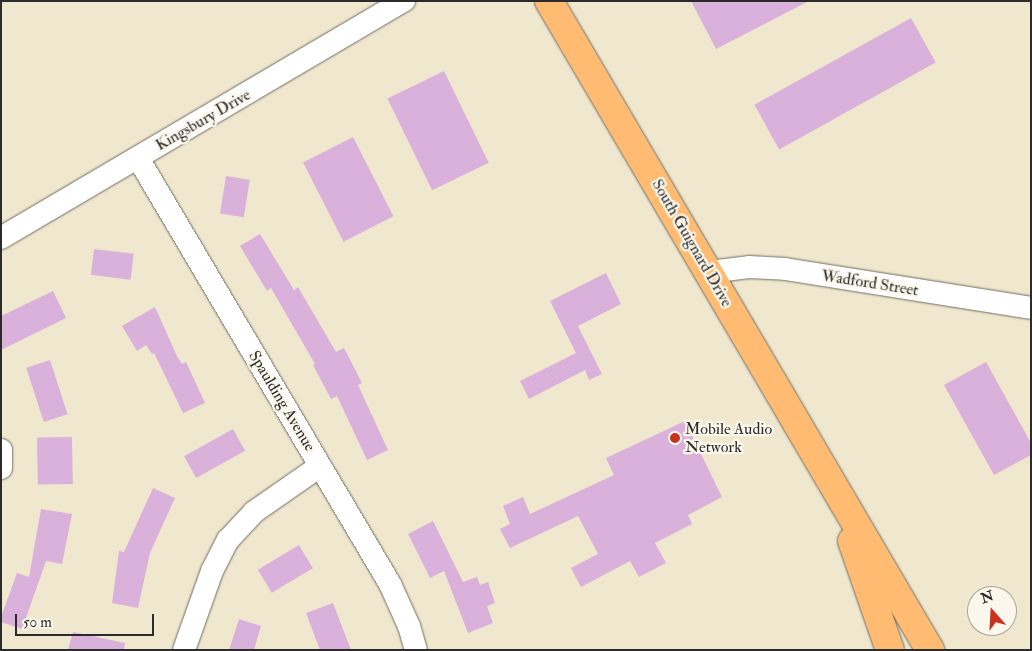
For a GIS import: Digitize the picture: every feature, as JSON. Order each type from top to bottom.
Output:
[{"type":"highway","name":"South Guignard Drive","points":[[549,1],[833,485]]},
{"type":"highway","points":[[833,485],[890,650]]},
{"type":"highway","points":[[833,485],[930,650]]},
{"type":"street","name":"Kingsbury Drive","points":[[1,238],[404,1]]},
{"type":"street","name":"Spaulding Avenue","points":[[138,158],[390,584],[409,626],[416,650]]},
{"type":"street","name":"Wadford Street","points":[[709,272],[749,267],[785,269],[1031,308]]},
{"type":"street","points":[[1,450],[1,468]]},
{"type":"street","points":[[184,650],[212,571],[228,540],[254,512],[320,466]]},
{"type":"building","points":[[691,1],[809,1],[716,49]]},
{"type":"building","points":[[911,18],[936,63],[779,149],[754,105]]},
{"type":"building","points":[[444,71],[489,163],[432,190],[387,99]]},
{"type":"building","points":[[353,137],[393,216],[344,242],[303,162]]},
{"type":"building","points":[[226,176],[250,180],[244,217],[220,214]]},
{"type":"building","points":[[260,234],[294,290],[298,287],[336,352],[344,348],[362,383],[358,385],[388,450],[367,460],[337,396],[331,399],[313,365],[315,364],[271,288],[267,291],[240,246]]},
{"type":"building","points":[[94,249],[134,254],[131,280],[91,275]]},
{"type":"building","points":[[606,273],[621,304],[578,326],[602,374],[589,380],[585,370],[529,399],[520,381],[576,353],[550,301]]},
{"type":"building","points":[[53,291],[66,318],[1,350],[1,316]]},
{"type":"building","points":[[155,307],[177,356],[182,364],[186,362],[205,403],[183,413],[154,353],[152,354],[146,345],[137,351],[122,326]]},
{"type":"building","points":[[50,360],[68,414],[44,422],[26,368]]},
{"type":"building","points":[[986,362],[1031,443],[1031,455],[994,475],[944,385]]},
{"type":"building","points":[[685,421],[722,497],[688,515],[692,524],[655,543],[666,563],[639,577],[630,561],[581,587],[571,568],[598,554],[578,516],[510,548],[500,529],[510,524],[503,506],[523,497],[530,514],[614,475],[606,458]]},
{"type":"building","points":[[233,429],[245,451],[196,478],[184,456]]},
{"type":"building","points":[[72,437],[73,484],[38,485],[37,438]]},
{"type":"building","points":[[153,488],[175,498],[150,553],[138,608],[112,603],[119,551],[124,552]]},
{"type":"building","points":[[41,509],[72,514],[62,564],[46,561],[22,629],[1,622],[1,617],[17,573],[29,577]]},
{"type":"building","points":[[433,521],[463,582],[477,577],[480,585],[488,582],[495,603],[487,606],[493,623],[468,633],[444,571],[430,578],[408,534]]},
{"type":"building","points":[[299,545],[313,568],[272,593],[258,570]]},
{"type":"building","points":[[333,603],[351,650],[320,650],[306,613]]},
{"type":"building","points":[[239,619],[261,626],[254,650],[229,650]]},
{"type":"building","points":[[73,632],[125,643],[124,650],[68,650]]},
{"type":"place","name":"Mobile Audio Network","points":[[675,438]]}]
